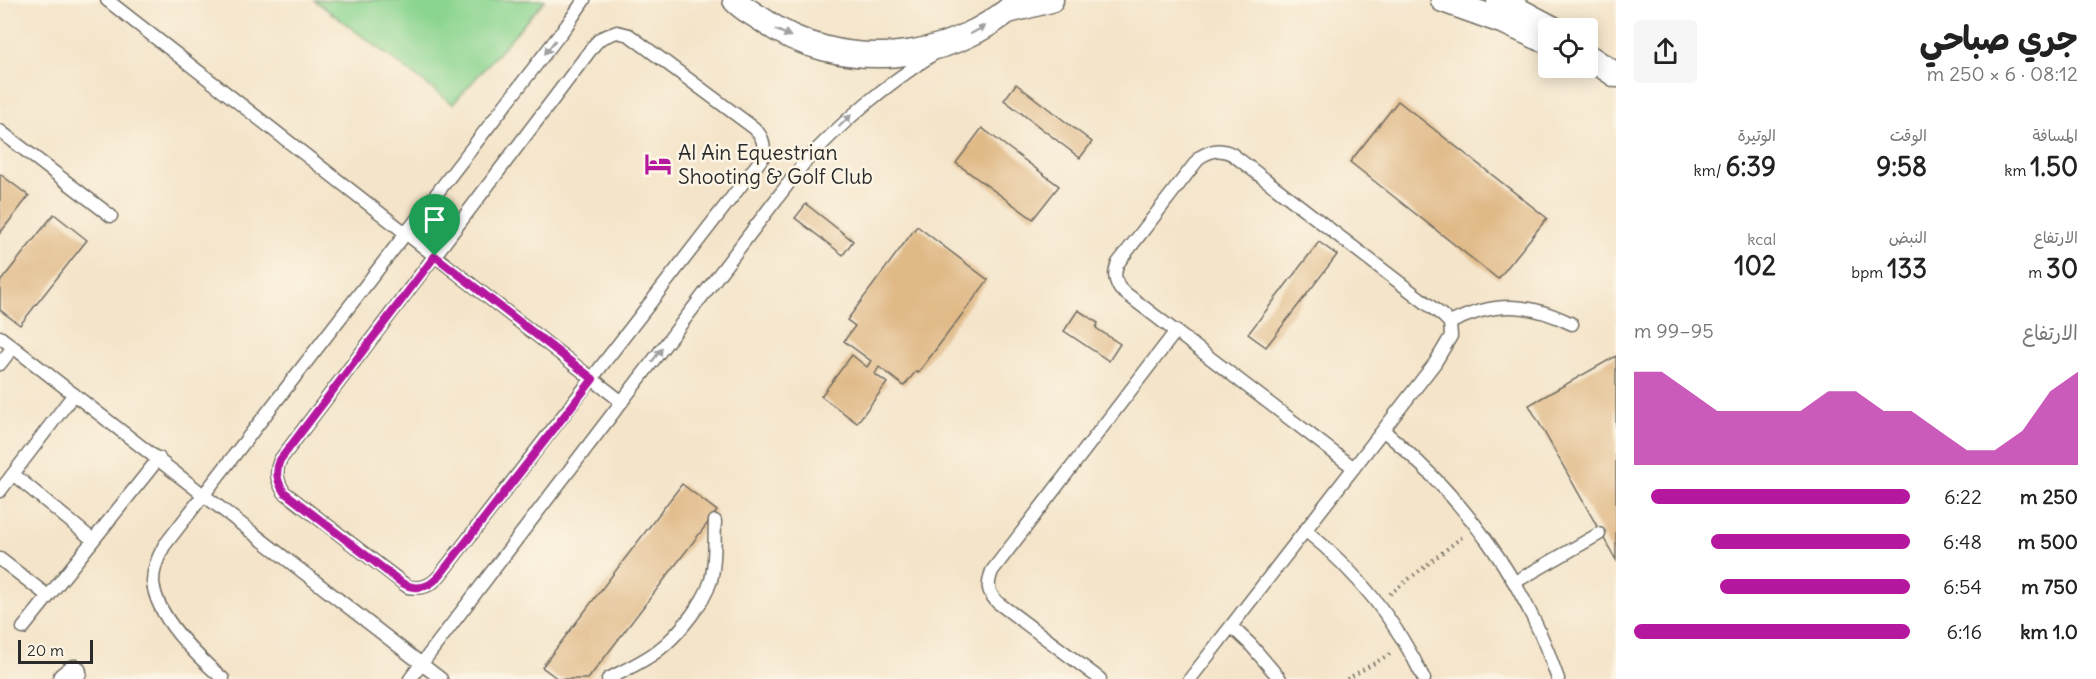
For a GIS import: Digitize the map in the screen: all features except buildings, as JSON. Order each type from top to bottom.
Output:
[{"type":"street","points":[[735,0],[776,30],[817,47],[861,55],[906,54],[950,44],[980,30],[1014,6],[1051,0]]},
{"type":"street","points":[[1443,0],[1538,38]]},
{"type":"street","points":[[1499,0],[1538,21]]},
{"type":"street","points":[[1598,63],[1616,75]]},
{"type":"lane","points":[[107,0],[622,402]]},
{"type":"lane","points":[[223,679],[184,640],[166,616],[157,599],[153,581],[155,563],[164,546],[584,0]]},
{"type":"lane","points":[[617,32],[629,35],[754,128],[764,142],[763,157],[758,165],[434,583],[416,588],[402,583],[293,498],[279,484],[277,468],[280,460],[435,256],[595,44],[608,34],[617,32]]},
{"type":"lane","points":[[410,679],[804,163],[859,108],[903,74],[950,44]]},
{"type":"lane","points":[[0,131],[111,216]]},
{"type":"lane","points":[[1190,679],[1354,468],[1449,343],[1452,329],[1450,322],[1233,154],[1217,150],[1209,152],[1200,157],[1119,263],[1114,277],[1120,289],[1354,468]]},
{"type":"lane","points":[[1450,322],[1469,313],[1511,306],[1532,308],[1553,314],[1572,324]]},
{"type":"lane","points":[[1100,679],[997,602],[988,589],[988,581],[992,571],[1176,331]]},
{"type":"lane","points":[[0,337],[159,458],[441,679]]},
{"type":"lane","points":[[0,364],[13,346]]},
{"type":"lane","points":[[0,491],[74,394]]},
{"type":"lane","points":[[1383,430],[1417,459],[1477,525],[1515,582],[1539,628],[1558,679]]},
{"type":"lane","points":[[23,628],[159,458]]},
{"type":"lane","points":[[13,474],[93,540]]},
{"type":"lane","points":[[608,679],[659,651],[678,632],[700,603],[707,592],[713,570],[715,520]]},
{"type":"lane","points":[[1305,530],[1345,564],[1379,603],[1406,645],[1424,679]]},
{"type":"lane","points":[[1515,582],[1599,534]]},
{"type":"lane","points":[[0,559],[48,596]]},
{"type":"lane","points":[[1231,626],[1251,644],[1280,679]]},
{"type":"path","points":[[1379,603],[1477,525]]},
{"type":"path","points":[[1347,679],[1406,645]]},
{"type":"green space","points":[[314,0],[545,0],[453,104]]},
{"type":"place","name":"Al Ain Equestrian Shooting & Golf Club","points":[[658,164]]},
{"type":"route","points":[[435,256],[593,379],[434,583],[416,588],[402,583],[284,492],[279,484],[277,468],[280,460],[435,256]]}]
